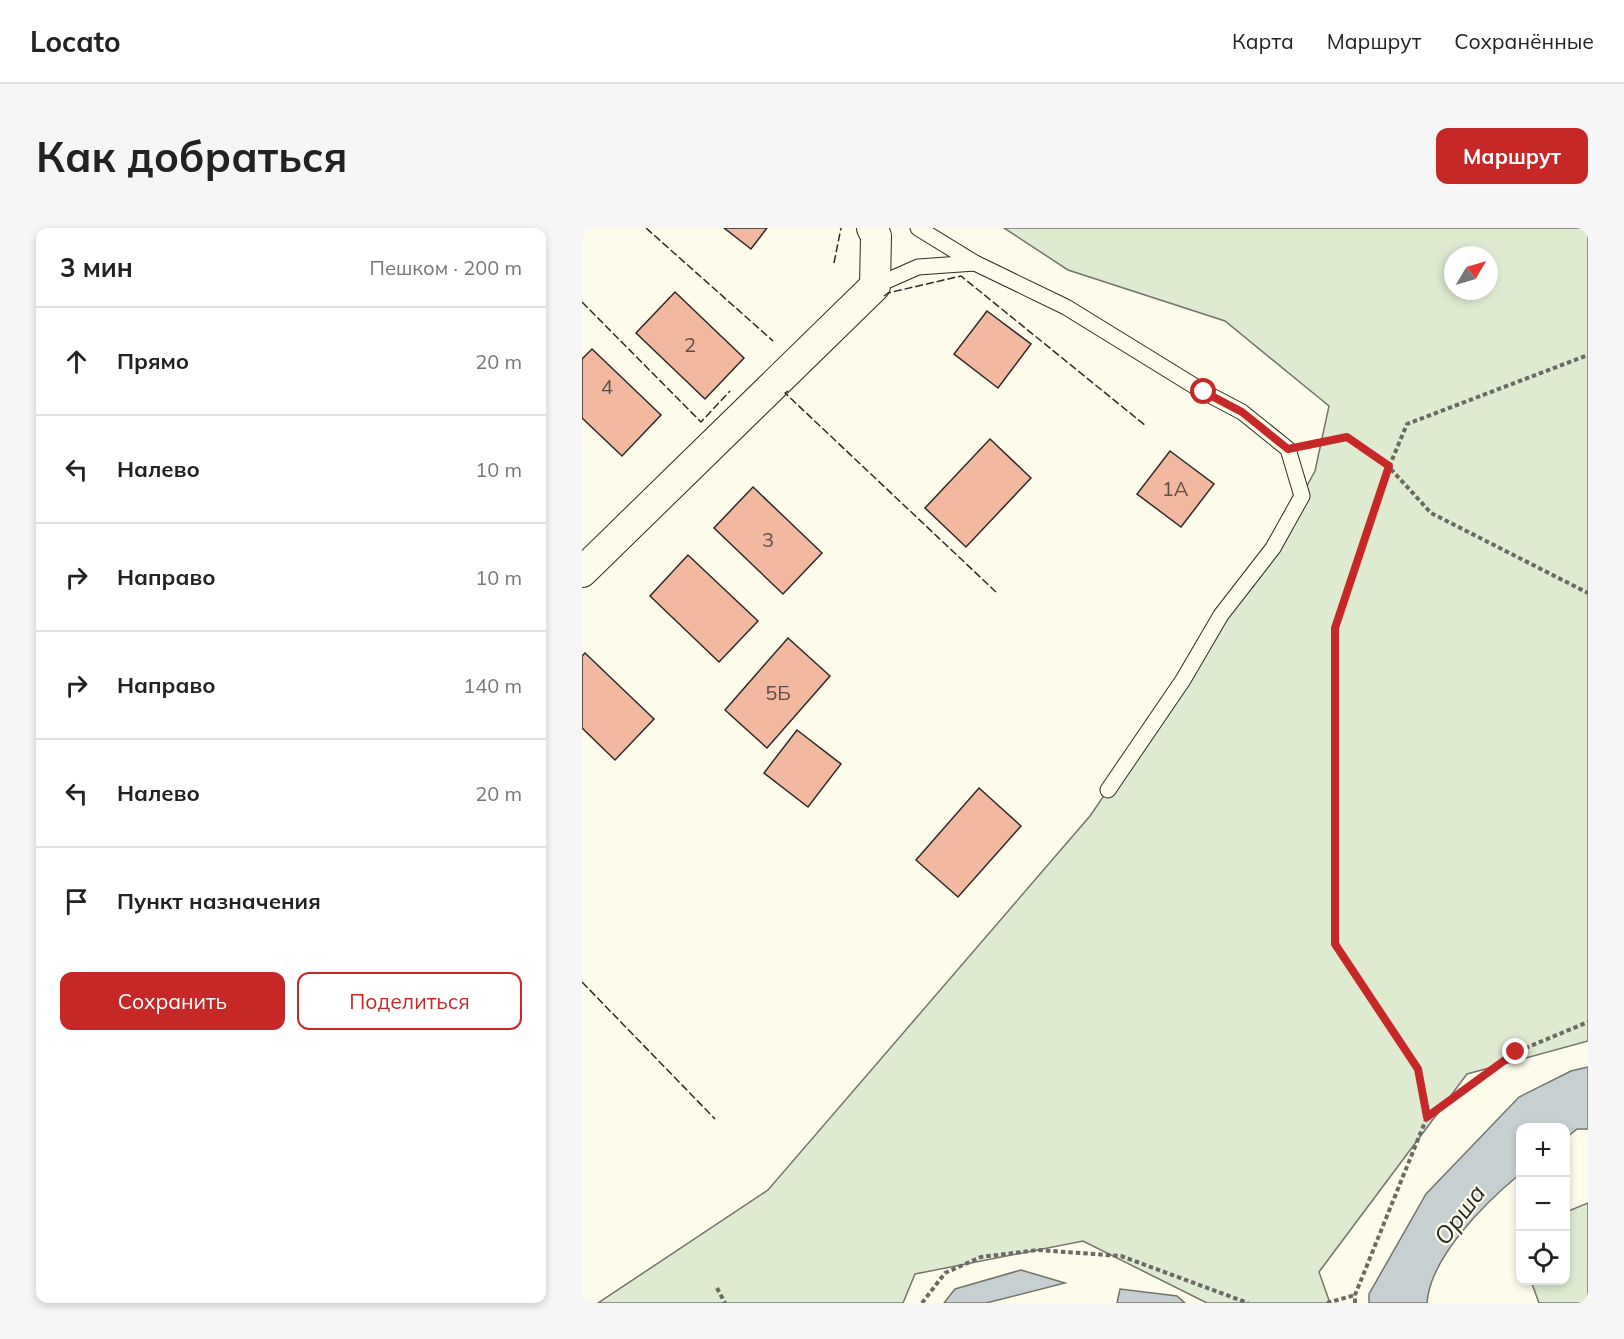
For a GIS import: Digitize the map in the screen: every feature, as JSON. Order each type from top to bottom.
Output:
[{"type":"street","points":[[582,572],[875,286],[876,236],[872,228]]},
{"type":"lane","points":[[918,228],[975,263],[1066,307],[1204,392],[1242,412],[1288,449],[1302,496],[1273,548],[1221,615],[1183,680],[1108,790]]},
{"type":"lane","points":[[875,286],[918,267],[975,263]]},
{"type":"path","points":[[1427,1117],[1418,1069],[1335,944],[1335,628],[1389,466],[1407,424],[1588,355]]},
{"type":"path","points":[[1288,449],[1347,437],[1389,466],[1431,513],[1588,593]]},
{"type":"path","points":[[1355,1303],[1355,1295],[1427,1117],[1516,1052],[1588,1022]]},
{"type":"path","points":[[922,1303],[945,1273],[981,1257],[1038,1250],[1121,1256],[1248,1303]]},
{"type":"path","points":[[717,1288],[725,1303]]},
{"type":"path","points":[[1327,1303],[1355,1295]]},
{"type":"green space","points":[[1004,228],[1588,228],[1588,1041],[1467,1074],[1319,1272],[1330,1303],[1207,1303],[1083,1241],[915,1274],[903,1303],[598,1303],[768,1190],[1090,816],[1273,548],[1315,471],[1329,406],[1225,321],[1068,270]]},
{"type":"green space","points":[[1588,1203],[1588,1303],[1539,1303],[1532,1285],[1570,1285],[1570,1210]]},
{"type":"water","name":"Орша","points":[[1588,1067],[1588,1129],[1577,1129],[1570,1135],[1570,1123],[1516,1123],[1516,1178],[1476,1215],[1449,1249],[1430,1285],[1427,1303],[1369,1303],[1369,1294],[1426,1194],[1519,1097],[1571,1071]]},
{"type":"water","points":[[1021,1270],[1065,1283],[986,1303],[944,1303],[955,1289]]},
{"type":"water","points":[[1120,1289],[1177,1296],[1185,1303],[1117,1303]]},
{"type":"building","points":[[724,228],[767,228],[751,249]]},
{"type":"building","points":[[675,292],[744,358],[705,399],[636,333]]},
{"type":"building","points":[[987,311],[1031,344],[998,388],[954,354]]},
{"type":"building","points":[[592,349],[661,415],[622,456],[582,418],[582,359]]},
{"type":"building","points":[[990,439],[1031,478],[966,547],[925,508]]},
{"type":"building","points":[[1170,451],[1214,484],[1181,527],[1137,494]]},
{"type":"building","points":[[753,487],[822,553],[783,594],[714,528]]},
{"type":"building","points":[[688,555],[758,621],[719,662],[650,596]]},
{"type":"building","points":[[788,638],[830,676],[767,748],[725,710]]},
{"type":"building","points":[[585,653],[654,719],[615,760],[582,728],[582,656]]},
{"type":"building","points":[[797,730],[841,764],[808,807],[764,773]]},
{"type":"building","points":[[979,788],[1021,826],[958,897],[916,860]]},
{"type":"fence","points":[[646,228],[773,341]]},
{"type":"fence","points":[[834,263],[841,228]]},
{"type":"fence","points":[[884,296],[888,293],[961,276],[1146,426]]},
{"type":"fence","points":[[582,302],[701,422],[730,391]]},
{"type":"fence","points":[[788,391],[785,393],[996,592]]},
{"type":"fence","points":[[582,982],[715,1119]]},
{"type":"route","points":[[1204,392],[1242,412],[1288,449],[1347,437],[1389,466],[1335,628],[1335,944],[1418,1069],[1427,1117],[1516,1052]]}]
